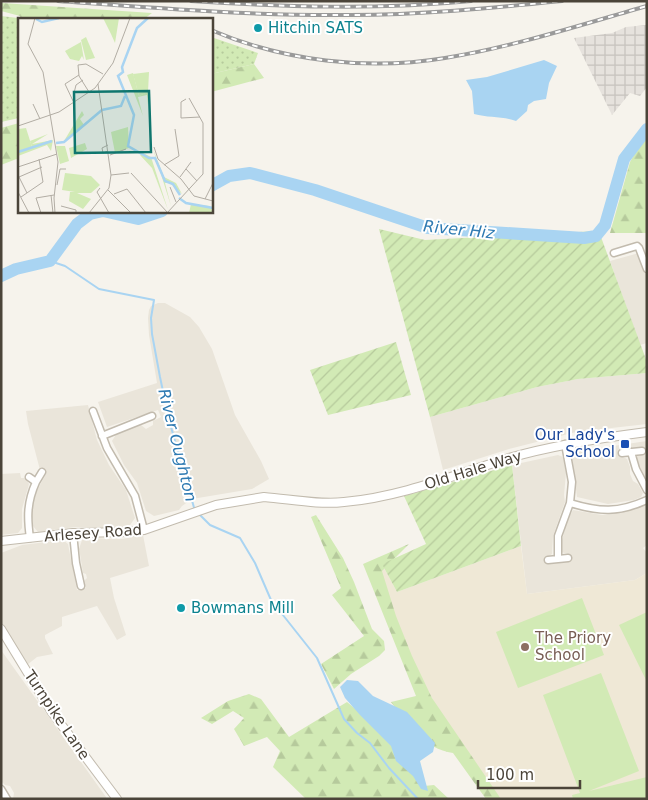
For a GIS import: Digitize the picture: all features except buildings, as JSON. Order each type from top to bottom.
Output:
[{"type":"street","points":[[614,254],[637,246],[640,248],[647,269]]},
{"type":"street","points":[[93,411],[102,436],[135,496],[144,530]]},
{"type":"street","points":[[102,436],[152,416]]},
{"type":"street","name":"Old Hale Way","points":[[330,503],[399,493],[508,458],[565,444],[647,432]]},
{"type":"street","points":[[558,559],[558,536],[570,503],[572,482],[565,444]]},
{"type":"street","points":[[622,453],[642,451]]},
{"type":"street","points":[[631,452],[636,470],[647,490]]},
{"type":"street","points":[[30,538],[27,510],[30,497],[42,472]]},
{"type":"street","points":[[29,477],[36,482]]},
{"type":"street","name":"Arlesey Road","points":[[1,541],[73,533],[144,530],[216,505],[254,498],[264,497],[330,503]]},
{"type":"street","points":[[570,503],[597,510],[612,510],[632,506],[647,500]]},
{"type":"street","points":[[73,533],[76,563],[81,586]]},
{"type":"street","points":[[548,560],[568,558]]},
{"type":"street","name":"Turnpike Lane","points":[[1,629],[4,641],[51,711],[117,799]]},
{"type":"street","points":[[1,789],[8,799]]},
{"type":"shaded area","points":[[647,25],[647,87],[640,96],[630,93],[612,115],[574,38],[612,33],[626,27]]},
{"type":"shaded area","points":[[639,253],[647,277],[647,343],[640,345],[610,261]]},
{"type":"shaded area","points":[[165,303],[190,317],[199,327],[212,349],[235,415],[269,479],[252,489],[192,499],[179,510],[154,516],[146,511],[137,483],[124,465],[112,441],[117,433],[141,425],[146,429],[153,425],[153,421],[161,417],[158,410],[107,427],[98,402],[157,383],[148,318],[151,306]]},
{"type":"shaded area","points":[[647,373],[647,424],[576,432],[509,449],[443,470],[430,417],[537,387],[578,379]]},
{"type":"shaded area","points":[[88,405],[97,440],[109,465],[126,490],[135,518],[128,528],[75,527],[38,532],[33,526],[31,508],[36,492],[46,474],[40,470],[26,411]]},
{"type":"shaded area","points":[[647,441],[647,481],[637,461],[637,456],[643,454],[643,448],[621,448],[619,451],[621,456],[627,459],[633,481],[638,484],[643,493],[641,497],[608,504],[577,497],[572,459],[579,451]]},
{"type":"shaded area","points":[[558,455],[563,457],[566,473],[565,502],[553,536],[552,554],[545,559],[547,564],[567,562],[570,559],[568,554],[561,552],[560,547],[565,524],[573,510],[602,515],[647,505],[647,545],[643,548],[647,553],[647,573],[635,580],[527,594],[512,465]]},
{"type":"shaded area","points":[[20,473],[21,478],[25,478],[29,484],[22,509],[22,528],[18,533],[1,535],[1,474]]},
{"type":"shaded area","points":[[143,535],[149,566],[110,578],[114,598],[126,635],[117,640],[97,606],[62,617],[62,626],[45,635],[53,654],[37,657],[27,665],[1,624],[1,553],[22,545],[63,540],[68,544],[77,590],[86,588],[84,581],[87,578],[86,574],[83,573],[79,549],[82,540],[85,538],[122,539]]},
{"type":"shaded area","name":"The Priory School","points":[[521,546],[527,594],[635,580],[647,573],[647,799],[490,799],[471,773],[367,573],[382,564],[397,592]]},
{"type":"shaded area","points":[[1,650],[106,799],[13,799],[14,793],[10,786],[5,785],[1,781]]},
{"type":"green space","points":[[2,3],[152,13],[145,18],[21,18],[20,16],[1,11]]},
{"type":"green space","points":[[1,16],[18,18],[18,118],[1,122]]},
{"type":"green space","points":[[212,37],[258,53],[254,64],[212,74]]},
{"type":"green space","points":[[254,64],[264,78],[212,92],[212,74]]},
{"type":"green space","points":[[18,123],[18,158],[1,165],[1,128]]},
{"type":"green space","points":[[647,131],[647,233],[610,233],[630,162]]},
{"type":"green space","points":[[379,229],[425,240],[597,231],[601,237],[647,362],[647,373],[578,379],[537,387],[430,417]]},
{"type":"green space","points":[[396,342],[411,395],[328,415],[310,370]]},
{"type":"green space","points":[[512,465],[521,546],[397,592],[382,564],[426,544],[404,496]]},
{"type":"green space","points":[[316,515],[343,558],[372,629],[384,641],[385,650],[351,674],[334,689],[321,664],[364,636],[332,595],[341,588],[311,517]]},
{"type":"green space","points":[[409,544],[382,571],[396,616],[432,698],[501,799],[486,799],[453,753],[443,751],[425,741],[391,702],[416,696],[363,564]]},
{"type":"green space","points":[[582,598],[604,655],[518,688],[496,632]]},
{"type":"green space","points":[[647,612],[647,682],[619,625]]},
{"type":"green space","points":[[601,673],[639,771],[589,791],[647,777],[647,799],[573,799],[572,795],[580,793],[543,695]]},
{"type":"green space","points":[[249,694],[261,699],[289,737],[347,702],[386,734],[424,786],[434,785],[449,799],[306,799],[273,767],[280,751],[267,737],[244,746],[234,729],[244,718],[233,711],[212,724],[201,718],[228,701]]},
{"type":"water","points":[[544,60],[557,66],[549,83],[546,99],[534,101],[528,105],[527,111],[516,121],[474,114],[472,91],[466,80],[487,77]]},
{"type":"water","points":[[347,680],[358,681],[373,696],[407,712],[435,743],[433,752],[420,761],[428,791],[421,789],[413,776],[396,761],[391,746],[345,698],[340,687]]},
{"type":"waterway","name":"River Hiz","points":[[212,185],[229,176],[250,173],[315,190],[428,228],[584,238],[596,236],[605,225],[624,159],[647,129]]},
{"type":"waterway","name":"River Hiz","points":[[1,276],[16,269],[50,261],[77,224],[90,214],[99,212]]},
{"type":"waterway","name":"River Hiz","points":[[107,212],[138,219],[159,212]]},
{"type":"waterway","name":"River Oughton","points":[[50,261],[65,266],[99,289],[154,300],[151,318],[152,334],[160,377],[169,420],[195,511]]},
{"type":"waterway","name":"River Oughton","points":[[199,514],[210,525],[240,538],[255,563],[271,600],[317,658],[344,719],[370,743],[389,768],[418,799]]},
{"type":"railway","points":[[58,1],[167,9],[313,15],[377,15],[482,9],[562,1]]},
{"type":"railway","points":[[191,1],[331,7],[401,6],[471,1]]},
{"type":"railway","points":[[212,30],[239,41],[296,56],[356,63],[416,62],[496,48],[647,6]]},
{"type":"place","name":"Hitchin SATS","points":[[258,28]]},
{"type":"place","name":"Our Lady's School","points":[[625,444]]},
{"type":"place","name":"Bowmans Mill","points":[[181,608]]},
{"type":"place","name":"The Priory School","points":[[525,647]]}]
